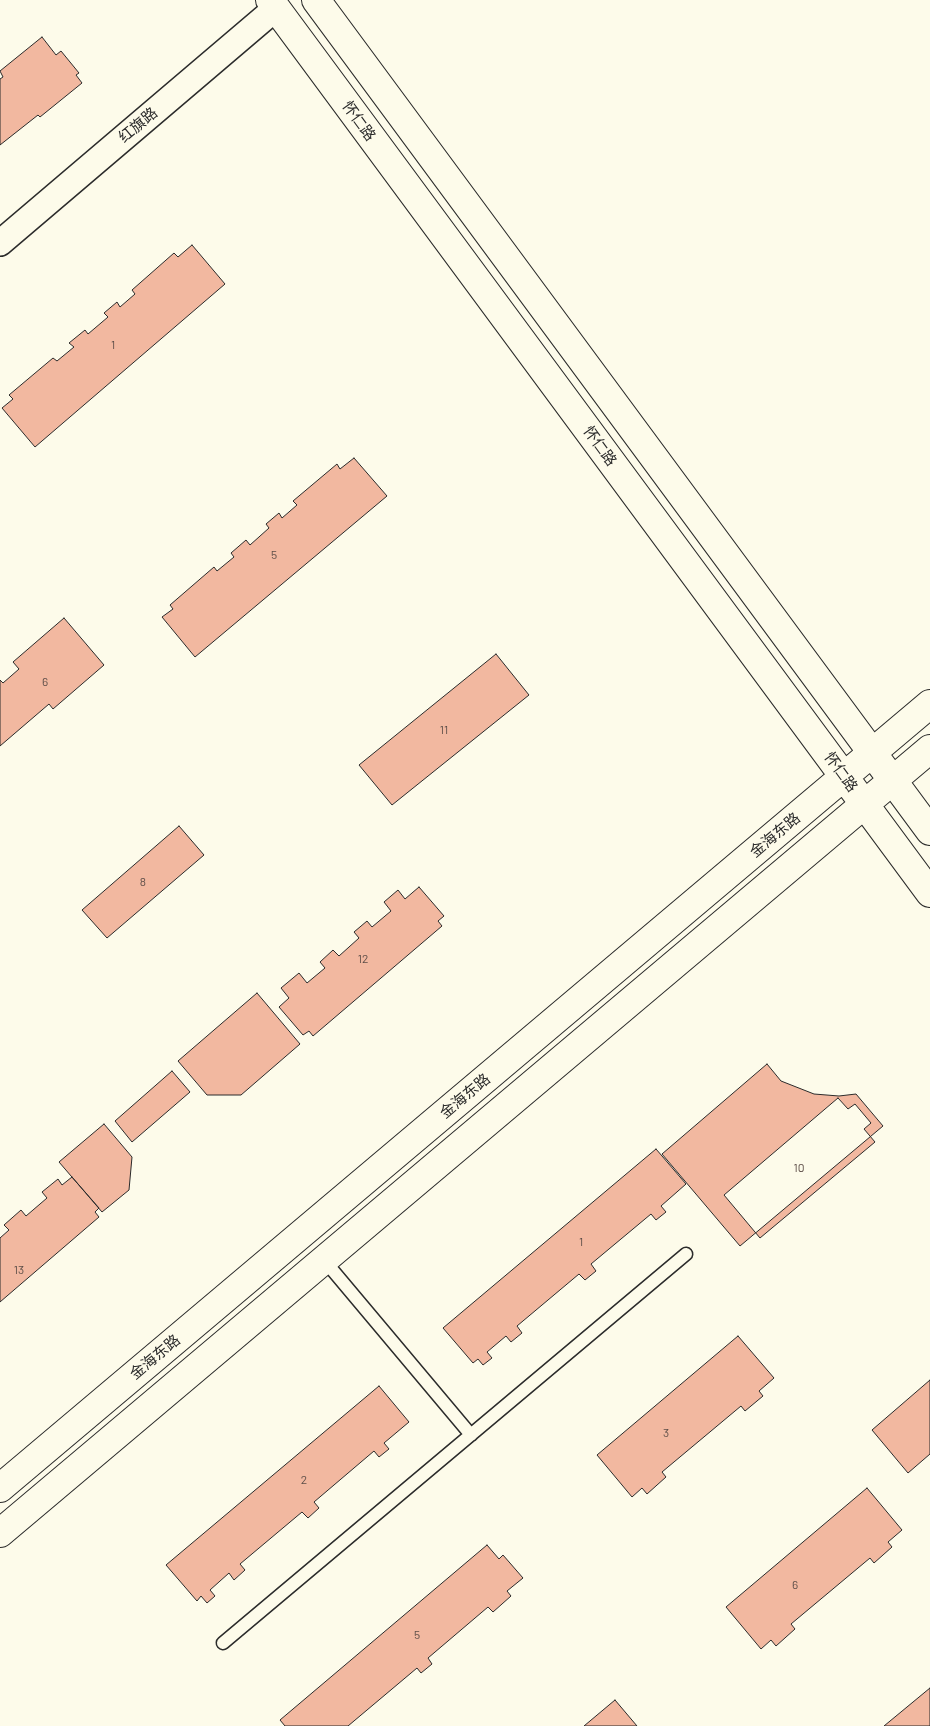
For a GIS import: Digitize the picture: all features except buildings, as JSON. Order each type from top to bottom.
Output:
[{"type":"main road","points":[[316,0],[930,831]]},
{"type":"main road","name":"怀仁路","points":[[273,4],[930,893]]},
{"type":"main road","name":"金海东路","points":[[0,1488],[930,704]]},
{"type":"main road","points":[[0,1533],[930,749]]},
{"type":"street","name":"红旗路","points":[[0,243],[273,4]]},
{"type":"lane","points":[[223,1643],[686,1254]]},
{"type":"lane","points":[[324,1260],[471,1435]]}]
